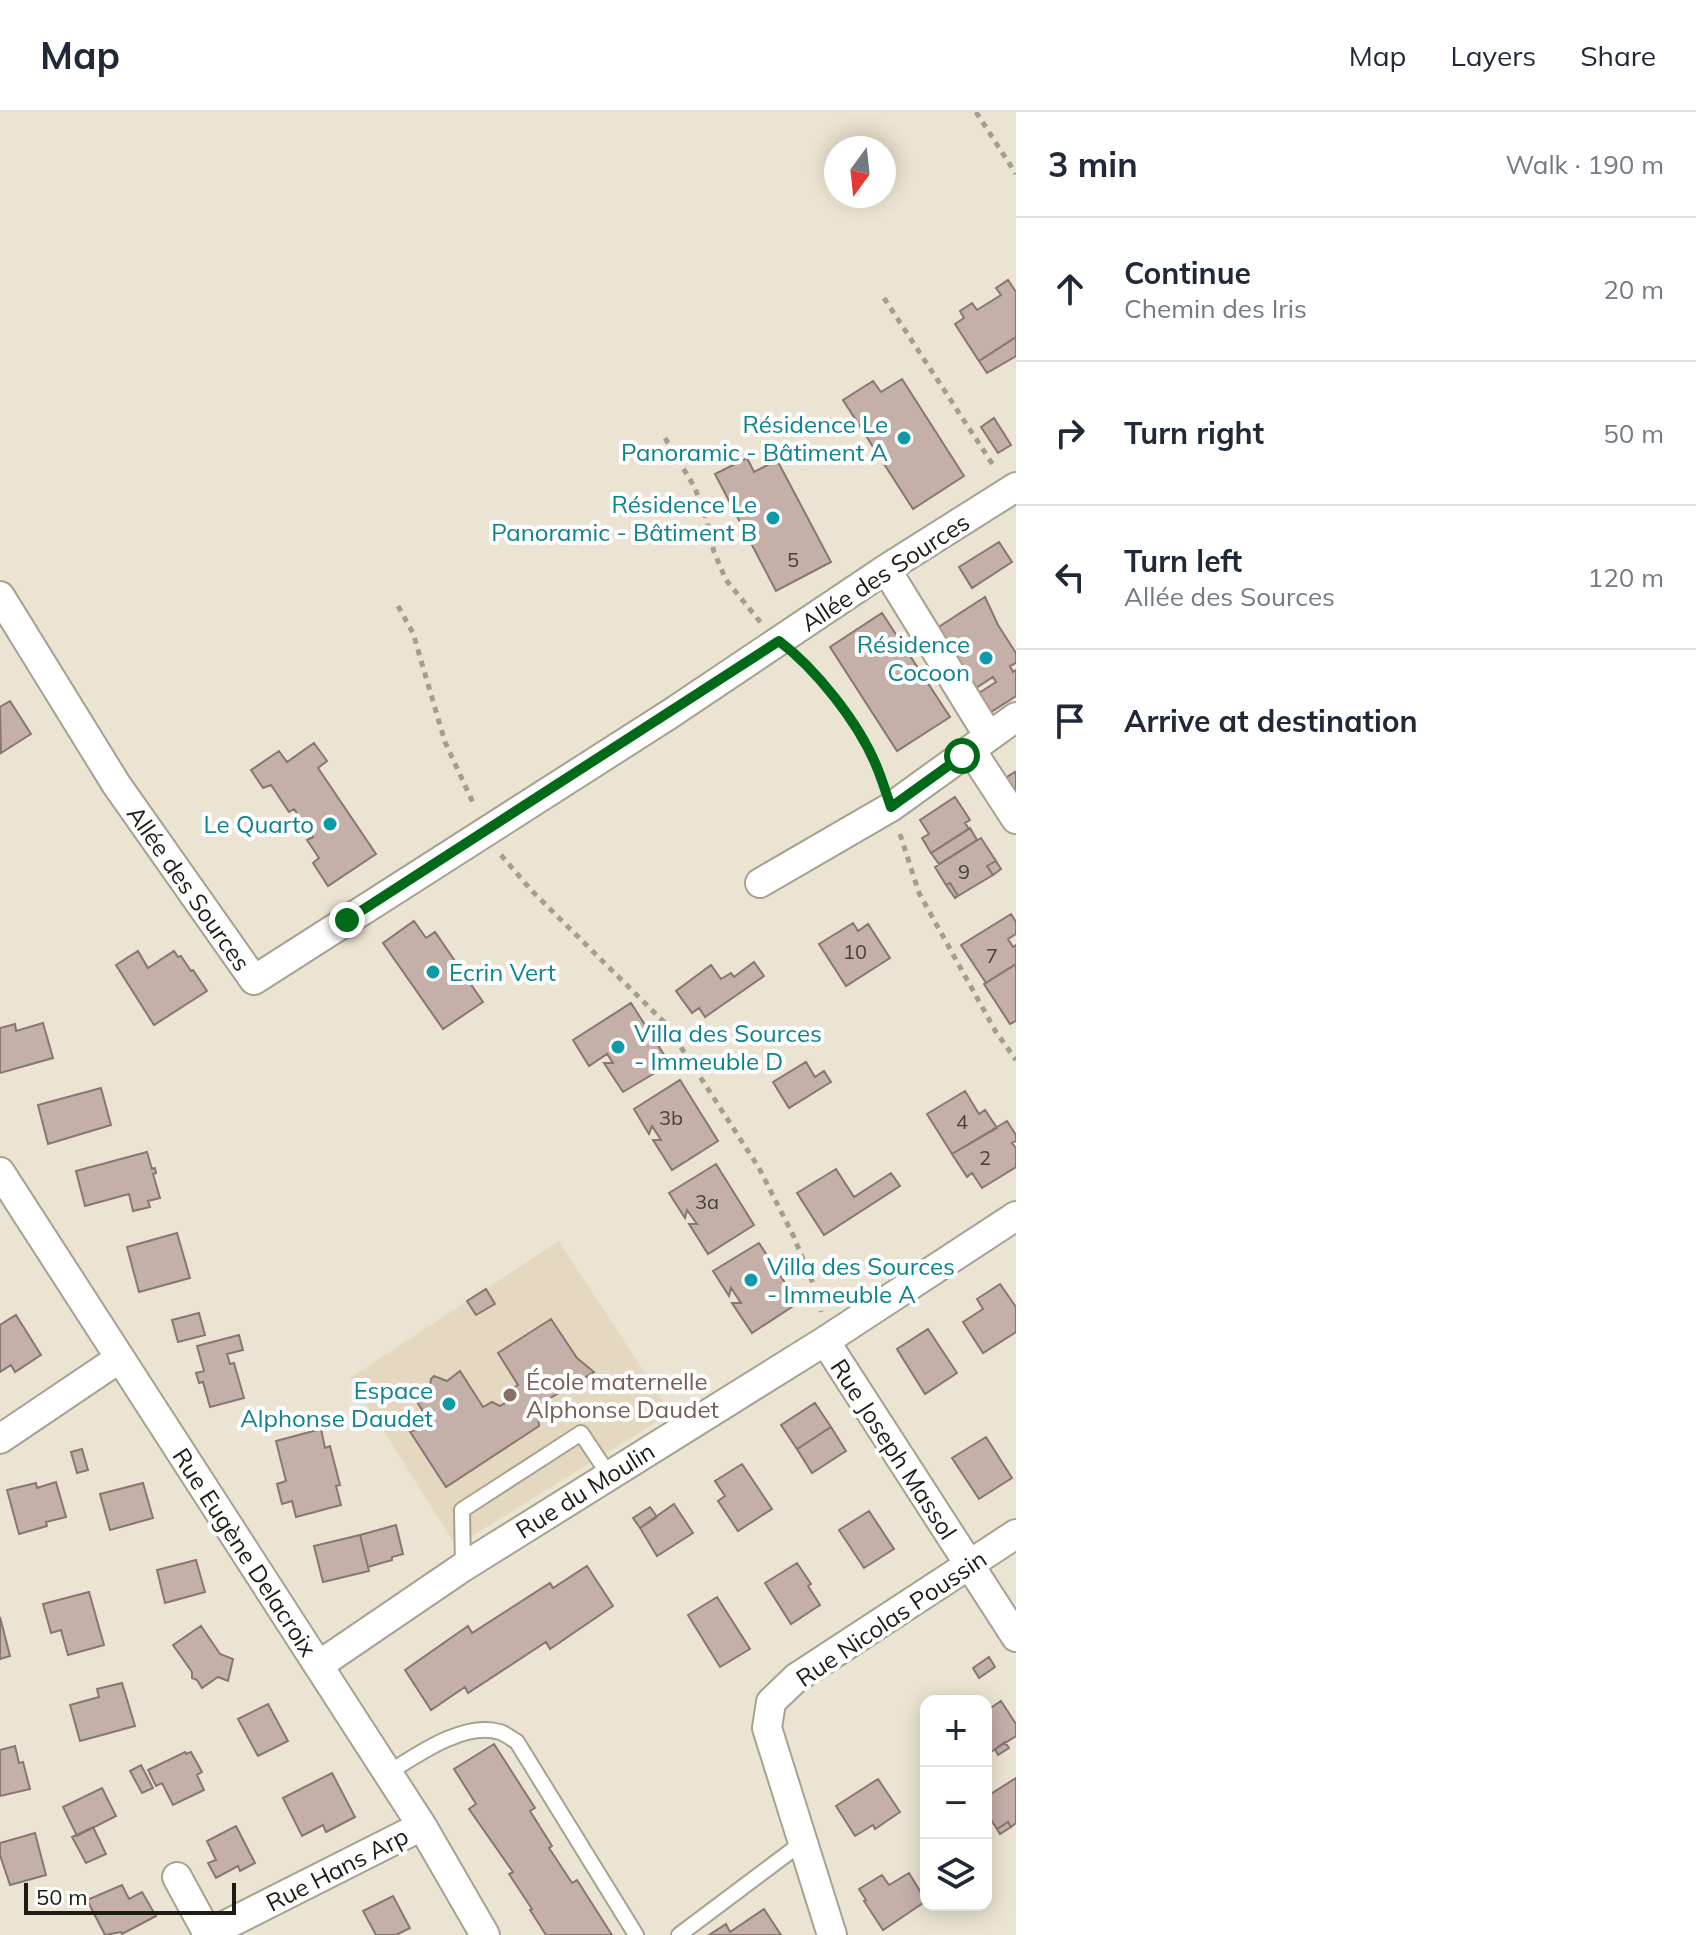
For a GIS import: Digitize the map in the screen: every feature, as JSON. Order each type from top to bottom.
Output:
[{"type":"street","name":"Allée des Sources","points":[[0,596],[116,784],[254,980],[1013,489]]},
{"type":"street","points":[[886,569],[980,742],[1016,819]]},
{"type":"street","points":[[760,883],[891,807],[1016,717]]},
{"type":"street","name":"Rue Eugène Delacroix","points":[[0,1172],[422,1826],[485,1935]]},
{"type":"street","name":"Rue du Moulin","points":[[319,1665],[463,1567],[825,1341],[1016,1216]]},
{"type":"street","name":"Rue Joseph Massol","points":[[825,1341],[1016,1637]]},
{"type":"street","points":[[0,1439],[120,1358]]},
{"type":"street","name":"Rue Nicolas Poussin","points":[[832,1935],[767,1728],[771,1702],[796,1678],[1016,1534]]},
{"type":"street","name":"Rue Hans Arp","points":[[177,1877],[207,1934],[422,1826]]},
{"type":"lane","points":[[463,1567],[462,1510],[568,1441],[581,1433],[609,1475]]},
{"type":"lane","points":[[388,1773],[442,1740],[482,1731],[501,1732],[517,1742],[636,1935]]},
{"type":"lane","points":[[679,1935],[803,1842]]},
{"type":"path","points":[[976,112],[1016,174]]},
{"type":"path","points":[[884,298],[1013,489]]},
{"type":"path","points":[[665,438],[695,488],[714,552],[726,580],[746,608],[828,690],[876,763],[919,893],[988,1020],[1016,1060]]},
{"type":"path","points":[[398,606],[413,633],[445,742],[499,853],[532,891],[666,1024],[715,1096],[759,1168],[793,1235],[817,1293],[825,1341]]},
{"type":"shaded area","name":"École maternelle Alphonse Daudet","points":[[559,1241],[671,1413],[456,1546],[350,1378]]},
{"type":"building","points":[[1008,280],[1016,292],[1016,337],[979,361],[955,324],[964,318],[960,311],[972,303],[977,310],[1001,295],[996,288]]},
{"type":"building","points":[[1016,337],[1016,356],[987,373],[979,361]]},
{"type":"building","name":"Résidence Le Panoramic - Bâtiment A","points":[[902,379],[964,476],[913,509],[843,400],[873,381],[881,392]]},
{"type":"building","points":[[994,418],[1011,445],[998,453],[981,427]]},
{"type":"building","name":"Résidence Le Panoramic - Bâtiment B","points":[[747,458],[754,472],[777,460],[831,562],[776,591],[715,474]]},
{"type":"building","points":[[999,542],[1012,562],[972,588],[959,567]]},
{"type":"building","name":"Résidence Cocoon","points":[[985,597],[1016,653],[1016,663],[1010,666],[1013,672],[1016,670],[1016,696],[991,712],[979,693],[996,682],[993,677],[976,688],[937,628]]},
{"type":"building","points":[[882,613],[950,717],[897,751],[830,647]]},
{"type":"building","points":[[10,701],[31,734],[1,753],[0,707]]},
{"type":"building","name":"Le Quarto","points":[[314,743],[327,761],[318,768],[376,854],[328,886],[313,863],[319,858],[307,840],[313,837],[294,809],[289,812],[271,785],[263,788],[251,770],[279,751],[287,762]]},
{"type":"building","points":[[1016,774],[1016,803],[1002,780]]},
{"type":"building","points":[[955,797],[970,820],[965,823],[969,829],[931,853],[922,838],[929,834],[920,820]]},
{"type":"building","points":[[970,828],[977,840],[939,864],[931,853]]},
{"type":"building","points":[[981,838],[996,861],[987,866],[993,875],[958,896],[950,883],[946,885],[935,867]]},
{"type":"building","points":[[996,861],[1001,869],[993,875],[987,866]]},
{"type":"building","points":[[950,883],[958,896],[955,898],[946,885]]},
{"type":"building","points":[[1011,914],[1016,922],[1016,934],[1008,939],[1013,947],[1016,945],[1016,964],[986,983],[961,945]]},
{"type":"building","name":"Ecrin Vert","points":[[414,921],[426,938],[435,932],[483,1002],[443,1029],[383,943]]},
{"type":"building","points":[[853,923],[858,931],[868,924],[890,958],[846,986],[819,944]]},
{"type":"building","points":[[138,951],[148,968],[174,951],[193,970],[207,991],[154,1025],[116,965]]},
{"type":"building","points":[[754,962],[764,976],[705,1017],[699,1008],[692,1013],[676,991],[711,965],[721,979],[731,973],[734,977]]},
{"type":"building","points":[[1016,964],[1016,1021],[1010,1024],[984,984]]},
{"type":"building","name":"Villa des Sources - Immeuble D","points":[[631,1003],[670,1064],[623,1092],[604,1063],[613,1063],[607,1054],[589,1066],[573,1040]]},
{"type":"building","points":[[43,1023],[53,1058],[0,1073],[0,1028],[15,1024],[16,1031]]},
{"type":"building","points":[[806,1062],[815,1077],[824,1071],[831,1082],[789,1108],[773,1082]]},
{"type":"building","points":[[680,1080],[718,1141],[672,1170],[653,1140],[661,1140],[652,1126],[649,1134],[634,1109]]},
{"type":"building","points":[[101,1088],[111,1125],[48,1144],[38,1105]]},
{"type":"building","points":[[965,1091],[979,1114],[985,1110],[997,1128],[952,1154],[927,1114]]},
{"type":"building","points":[[1007,1121],[1016,1135],[1016,1141],[1012,1143],[1016,1148],[1016,1167],[982,1188],[972,1173],[967,1177],[952,1154]]},
{"type":"building","points":[[147,1152],[152,1169],[155,1168],[156,1173],[153,1174],[160,1198],[148,1201],[150,1207],[133,1211],[129,1194],[85,1206],[76,1171]]},
{"type":"building","points":[[716,1164],[754,1225],[708,1254],[689,1224],[697,1224],[687,1210],[685,1218],[669,1193]]},
{"type":"building","points":[[836,1169],[854,1197],[891,1173],[900,1186],[824,1235],[797,1193]]},
{"type":"building","points":[[177,1233],[190,1278],[139,1292],[127,1247]]},
{"type":"building","name":"Villa des Sources - Immeuble A","points":[[759,1243],[798,1303],[752,1333],[732,1303],[741,1303],[731,1288],[729,1296],[713,1271]]},
{"type":"building","points":[[1000,1284],[1016,1307],[1016,1332],[983,1353],[963,1322],[983,1309],[977,1299]]},
{"type":"building","points":[[486,1289],[495,1304],[476,1315],[467,1301]]},
{"type":"building","points":[[199,1313],[205,1335],[178,1342],[172,1320]]},
{"type":"building","points":[[16,1315],[41,1355],[15,1372],[11,1365],[0,1372],[0,1325]]},
{"type":"building","name":"Espace Alphonse Daudet","points":[[551,1319],[577,1358],[594,1372],[537,1406],[539,1426],[446,1487],[409,1430],[413,1431],[429,1421],[416,1400],[429,1392],[434,1376],[447,1381],[460,1371],[483,1407],[492,1402],[500,1406],[511,1399],[510,1390],[518,1385],[498,1353]]},
{"type":"building","points":[[928,1329],[957,1373],[925,1394],[897,1349]]},
{"type":"building","points":[[239,1335],[243,1350],[227,1354],[230,1364],[234,1363],[244,1398],[210,1407],[203,1382],[199,1383],[196,1373],[204,1371],[197,1346]]},
{"type":"building","points":[[815,1403],[831,1427],[797,1449],[781,1425]]},
{"type":"building","points":[[831,1427],[846,1451],[812,1473],[797,1449]]},
{"type":"building","points":[[321,1429],[325,1448],[330,1446],[340,1485],[336,1486],[341,1505],[296,1517],[292,1501],[282,1504],[277,1484],[286,1481],[276,1441]]},
{"type":"building","points":[[986,1437],[1012,1478],[979,1499],[952,1458]]},
{"type":"building","points":[[82,1449],[88,1470],[77,1473],[71,1452]]},
{"type":"building","points":[[742,1464],[772,1509],[738,1531],[718,1501],[725,1496],[715,1481]]},
{"type":"building","points":[[56,1482],[66,1517],[19,1534],[7,1490],[36,1483],[37,1488]]},
{"type":"building","points":[[143,1483],[153,1518],[110,1530],[100,1494]]},
{"type":"building","points":[[674,1504],[693,1533],[657,1556],[640,1528]]},
{"type":"building","points":[[650,1507],[657,1517],[640,1528],[633,1518]]},
{"type":"building","points":[[869,1511],[894,1549],[864,1568],[839,1530]]},
{"type":"building","points":[[396,1525],[403,1554],[368,1567],[360,1535]]},
{"type":"building","points":[[360,1535],[369,1571],[323,1582],[314,1546]]},
{"type":"building","points":[[196,1560],[205,1592],[165,1603],[157,1570]]},
{"type":"building","points":[[797,1563],[820,1605],[791,1624],[765,1583]]},
{"type":"building","points":[[587,1566],[613,1606],[550,1649],[546,1642],[468,1693],[465,1687],[431,1710],[405,1670],[468,1626],[472,1633],[550,1583],[553,1588]]},
{"type":"building","points":[[89,1592],[104,1645],[68,1655],[61,1630],[51,1633],[43,1604]]},
{"type":"building","points":[[717,1597],[750,1649],[720,1667],[688,1615]]},
{"type":"building","points":[[0,1617],[10,1656],[0,1659]]},
{"type":"building","points":[[201,1626],[220,1654],[233,1659],[228,1681],[218,1677],[202,1688],[192,1678],[192,1672],[173,1645]]},
{"type":"building","points":[[989,1657],[995,1667],[979,1678],[973,1668]]},
{"type":"building","points":[[122,1683],[135,1726],[80,1741],[70,1705],[99,1697],[97,1689]]},
{"type":"building","points":[[1001,1701],[1016,1724],[1016,1736],[992,1751],[992,1707]]},
{"type":"building","points":[[268,1704],[288,1741],[258,1756],[238,1719]]},
{"type":"building","points":[[1005,1742],[1009,1748],[998,1755],[995,1749]]},
{"type":"building","points":[[494,1744],[535,1808],[530,1811],[552,1846],[549,1848],[572,1883],[577,1880],[612,1935],[546,1935],[530,1910],[509,1874],[513,1872],[469,1809],[476,1804],[454,1769]]},
{"type":"building","points":[[15,1746],[30,1789],[0,1796],[0,1750]]},
{"type":"building","points":[[191,1752],[202,1772],[197,1775],[204,1790],[173,1805],[162,1783],[156,1786],[148,1770]]},
{"type":"building","points":[[141,1765],[153,1788],[142,1793],[130,1771]]},
{"type":"building","points":[[332,1773],[355,1817],[326,1832],[323,1825],[302,1836],[283,1798]]},
{"type":"building","points":[[1016,1778],[1016,1823],[1011,1827],[1008,1822],[997,1829],[992,1821],[992,1793]]},
{"type":"building","points":[[878,1779],[900,1812],[875,1829],[873,1825],[855,1836],[836,1806]]},
{"type":"building","points":[[102,1788],[116,1816],[77,1836],[63,1807]]},
{"type":"building","points":[[1008,1822],[1011,1827],[1000,1834],[997,1829]]},
{"type":"building","points":[[236,1826],[255,1863],[240,1871],[238,1866],[216,1878],[208,1863],[216,1860],[207,1841]]},
{"type":"building","points":[[93,1827],[106,1854],[86,1863],[72,1837]]},
{"type":"building","points":[[35,1833],[46,1875],[10,1885],[0,1855],[0,1843]]},
{"type":"building","points":[[909,1873],[920,1891],[920,1905],[883,1930],[859,1889],[882,1875],[889,1885]]},
{"type":"building","points":[[122,1885],[129,1899],[142,1892],[156,1916],[122,1934],[105,1935],[87,1900]]},
{"type":"building","points":[[393,1896],[410,1928],[396,1935],[376,1935],[363,1911]]},
{"type":"building","points":[[764,1909],[781,1935],[709,1935],[726,1924],[730,1932]]},
{"type":"place","name":"Résidence Le Panoramic - Bâtiment A","points":[[904,438]]},
{"type":"place","name":"Résidence Le Panoramic - Bâtiment B","points":[[773,518]]},
{"type":"place","name":"Résidence Cocoon","points":[[986,658]]},
{"type":"place","name":"Le Quarto","points":[[330,824]]},
{"type":"place","name":"Ecrin Vert","points":[[433,972]]},
{"type":"place","name":"Villa des Sources - Immeuble D","points":[[618,1047]]},
{"type":"place","name":"Villa des Sources - Immeuble A","points":[[751,1280]]},
{"type":"place","name":"École maternelle Alphonse Daudet","points":[[510,1395]]},
{"type":"place","name":"Espace Alphonse Daudet","points":[[449,1404]]},
{"type":"route","points":[[347,920],[779,641],[828,690],[852,723],[876,763],[891,807],[962,756]]}]
